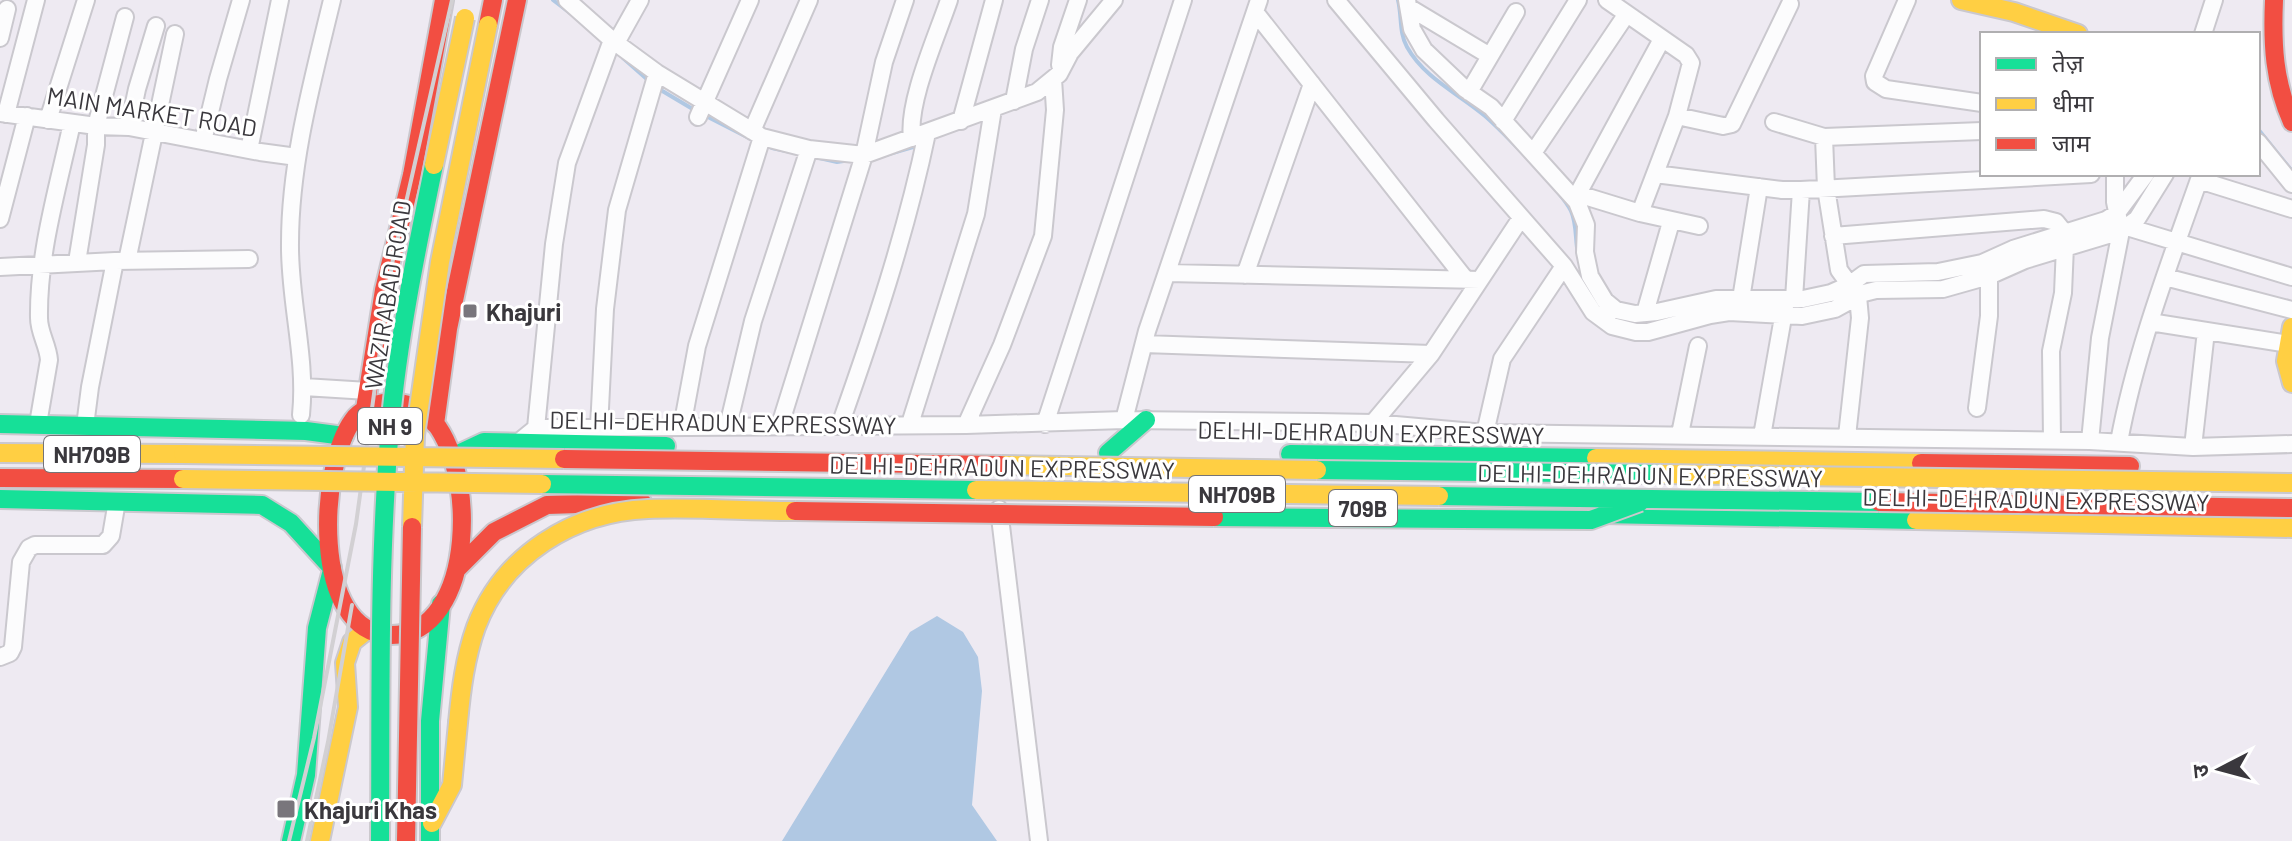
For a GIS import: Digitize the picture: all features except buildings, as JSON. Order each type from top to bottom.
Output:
[{"type":"main road","name":"WAZIRABAD ROAD","points":[[367,400],[386,280],[412,175],[444,0]]},
{"type":"main road","name":"WAZIRABAD ROAD","points":[[380,841],[381,595],[390,427],[414,259],[469,0]]},
{"type":"main road","name":"WAZIRABAD ROAD","points":[[406,841],[409,594],[415,435],[440,262],[493,0]]},
{"type":"main road","points":[[435,424],[453,308],[517,0]]},
{"type":"main road","points":[[1961,0],[2014,12],[2072,32]]},
{"type":"main road","points":[[2274,0],[2272,52],[2267,76],[2292,122]]},
{"type":"main road","points":[[386,280],[400,266],[424,264],[434,269],[450,286],[453,308]]},
{"type":"main road","points":[[2290,336],[2286,361],[2292,383]]},
{"type":"main road","points":[[367,400],[403,403],[427,414],[452,457],[463,501],[462,547],[457,569],[441,604],[422,626],[395,635],[367,630],[342,603],[332,568],[330,502],[344,436],[367,400]]},
{"type":"main road","points":[[1108,453],[1146,420]]},
{"type":"main road","points":[[0,424],[306,431],[344,436]]},
{"type":"main road","points":[[1490,433],[1542,457]]},
{"type":"main road","name":"DELHI–DEHRADUN EXPRESSWAY","points":[[452,457],[484,442],[519,442],[2292,468]]},
{"type":"main road","name":"DELHI-DEHRADUN EXPRESSWAY","points":[[0,453],[2292,483]]},
{"type":"main road","points":[[1588,514],[1589,458]]},
{"type":"main road","name":"DELHI-DEHRADUN EXPRESSWAY","points":[[0,478],[2292,508]]},
{"type":"main road","points":[[0,499],[116,509],[262,505],[291,523],[332,568]]},
{"type":"main road","points":[[430,834],[452,785],[460,693],[469,646],[481,613],[500,581],[518,560],[552,535],[584,520],[646,509],[1591,520],[1647,500]]},
{"type":"main road","name":"DELHI–DEHRADUN EXPRESSWAY","points":[[457,569],[494,532],[547,505],[764,501],[1362,508],[2292,528]]},
{"type":"main road","points":[[291,841],[306,775],[317,628],[332,568]]},
{"type":"main road","points":[[430,834],[430,721],[441,604]]},
{"type":"main road","points":[[320,841],[348,707],[345,663],[352,642],[367,630]]},
{"type":"street","points":[[3,114],[36,0]]},
{"type":"street","points":[[48,120],[86,0]]},
{"type":"street","points":[[203,141],[241,0]]},
{"type":"street","points":[[249,150],[280,0]]},
{"type":"street","points":[[301,415],[304,387],[289,244],[297,157],[332,0]]},
{"type":"street","points":[[567,0],[654,81],[702,110],[758,138],[807,154],[863,158],[922,139],[961,121],[993,113],[1055,81],[1070,53],[1114,0]]},
{"type":"street","points":[[536,428],[554,244],[567,163],[611,44],[640,0]]},
{"type":"street","points":[[702,110],[750,0]]},
{"type":"street","points":[[682,427],[697,346],[758,138],[809,0]]},
{"type":"street","points":[[780,425],[863,158],[884,62],[905,0]]},
{"type":"street","points":[[922,139],[910,126],[921,81],[949,0]]},
{"type":"street","points":[[961,121],[994,0]]},
{"type":"street","points":[[1014,101],[1024,49],[1040,0]]},
{"type":"street","points":[[966,425],[1002,345],[1043,236],[1055,81],[1062,47],[1078,0]]},
{"type":"street","points":[[1045,424],[1183,0]]},
{"type":"street","points":[[1336,0],[1564,266],[1593,312],[1612,326],[1648,332],[1729,312],[1787,306]]},
{"type":"street","points":[[1503,121],[1578,0]]},
{"type":"street","points":[[1607,0],[1686,55],[1691,63],[1677,116],[1640,213]]},
{"type":"street","points":[[1907,0],[1874,76],[1875,82],[1886,89],[1980,103]]},
{"type":"street","points":[[2204,32],[2214,0]]},
{"type":"street","points":[[1408,4],[1490,56]]},
{"type":"street","points":[[1408,4],[1412,29],[1424,50],[1469,92],[1491,107],[1576,197],[1586,225],[1585,252],[1590,276],[1597,290],[1616,310],[1645,313],[1716,299],[1741,299],[1787,306],[1795,317],[1835,309],[1854,290],[1864,274],[1938,272],[1982,263],[2013,249],[2065,239],[2137,219],[2164,176]]},
{"type":"street","points":[[1677,116],[1723,126],[1732,124],[1790,4]]},
{"type":"street","points":[[1124,420],[1144,344],[1257,6]]},
{"type":"street","points":[[1257,6],[1312,84],[1473,280]]},
{"type":"street","points":[[0,38],[7,9]]},
{"type":"street","points":[[1469,92],[1516,12]]},
{"type":"street","points":[[1533,153],[1626,15]]},
{"type":"street","points":[[77,262],[96,145],[96,126],[125,17]]},
{"type":"street","points":[[129,127],[156,26]]},
{"type":"street","points":[[85,426],[90,387],[175,34]]},
{"type":"street","points":[[1576,197],[1662,39]]},
{"type":"street","points":[[599,428],[605,309],[617,210],[654,81]]},
{"type":"street","points":[[1245,275],[1312,84]]},
{"type":"street","points":[[910,424],[976,214],[993,113]]},
{"type":"street","name":"MAIN MARKET ROAD","points":[[3,114],[129,127],[297,157]]},
{"type":"street","points":[[0,219],[27,116]]},
{"type":"street","points":[[1774,122],[1824,137],[1980,131]]},
{"type":"street","points":[[38,424],[49,360],[39,325],[43,264],[72,123]]},
{"type":"street","points":[[1824,137],[1826,188],[1839,270],[1854,290],[1860,318],[1847,436]]},
{"type":"street","points":[[840,425],[908,219],[922,139]]},
{"type":"street","points":[[2260,144],[2292,184]]},
{"type":"street","points":[[728,426],[753,321],[807,154]]},
{"type":"street","points":[[1655,174],[1801,190],[2053,176]]},
{"type":"street","points":[[2115,176],[2121,222]]},
{"type":"street","points":[[2090,441],[2100,338],[2121,222],[2145,176]]},
{"type":"street","points":[[2119,442],[2128,393],[2200,177],[2292,209]]},
{"type":"street","points":[[1741,299],[1759,187]]},
{"type":"street","points":[[1762,436],[1787,306],[1801,190]]},
{"type":"street","points":[[1576,197],[1671,222],[1699,226]]},
{"type":"street","points":[[1373,423],[1431,354],[1473,280],[1521,218]]},
{"type":"street","points":[[1833,236],[2044,219],[2056,222],[2065,239],[2063,293],[2051,351],[2052,440]]},
{"type":"street","points":[[1645,313],[1671,222]]},
{"type":"street","points":[[2121,222],[2177,243],[2292,277]]},
{"type":"street","points":[[1854,290],[1943,289],[1989,276],[2065,239]]},
{"type":"street","points":[[0,267],[77,262],[249,259]]},
{"type":"street","points":[[1490,433],[1502,359],[1564,266]]},
{"type":"street","points":[[1167,273],[1473,280]]},
{"type":"street","points":[[1977,408],[1989,316],[1989,276]]},
{"type":"street","points":[[2165,277],[2292,310]]},
{"type":"street","points":[[2150,322],[2206,331],[2290,336]]},
{"type":"street","points":[[2193,447],[2206,331]]},
{"type":"street","points":[[1144,344],[1431,354]]},
{"type":"street","points":[[1680,434],[1698,346]]},
{"type":"street","points":[[304,387],[367,400]]},
{"type":"street","points":[[519,442],[536,428],[1045,424],[1146,420],[1373,423],[1490,433],[2052,440],[2193,447],[2292,444]]},
{"type":"street","points":[[999,505],[1039,841]]},
{"type":"street","points":[[0,657],[10,653],[13,647],[21,562],[29,548],[35,545],[97,547],[111,536],[116,509]]},
{"type":"water","points":[[937,616],[963,632],[978,657],[982,691],[972,805],[997,841],[782,841],[910,632]]},
{"type":"waterway","points":[[553,0],[570,13]]},
{"type":"waterway","points":[[1398,0],[1403,36],[1414,58],[1432,77],[1493,124],[1556,190],[1573,216],[1578,254]]},
{"type":"waterway","points":[[623,58],[649,81]]},
{"type":"waterway","points":[[659,89],[696,111]]},
{"type":"waterway","points":[[704,115],[749,138]]},
{"type":"waterway","points":[[2260,131],[2292,171]]},
{"type":"waterway","points":[[875,158],[920,145]]},
{"type":"waterway","points":[[772,148],[791,152]]},
{"type":"waterway","points":[[815,157],[837,162],[850,160]]},
{"type":"waterway","points":[[1908,281],[1959,277]]},
{"type":"waterway","points":[[1610,316],[1636,323],[1664,320]]},
{"type":"railway","points":[[289,841],[314,738],[356,524],[392,264],[452,0]]},
{"type":"railway","points":[[307,841],[352,605]]},
{"type":"traffic: fast","points":[[380,841],[382,583],[390,428],[414,263],[434,165]]},
{"type":"traffic: fast","points":[[1108,453],[1146,420]]},
{"type":"traffic: fast","points":[[0,424],[306,431],[344,436]]},
{"type":"traffic: fast","points":[[452,457],[484,442],[666,446]]},
{"type":"traffic: fast","points":[[1290,454],[1596,458]]},
{"type":"traffic: fast","points":[[1317,470],[1663,474]]},
{"type":"traffic: fast","points":[[542,484],[976,490]]},
{"type":"traffic: fast","points":[[1439,496],[1879,502]]},
{"type":"traffic: fast","points":[[0,499],[262,505],[291,523],[332,568]]},
{"type":"traffic: fast","points":[[1214,517],[1591,520],[1640,502]]},
{"type":"traffic: fast","points":[[1602,514],[1916,520]]},
{"type":"traffic: fast","points":[[291,841],[306,775],[317,628],[332,570]]},
{"type":"traffic: fast","points":[[430,841],[430,721],[441,604]]},
{"type":"traffic: slow","points":[[1961,0],[2014,12],[2072,32]]},
{"type":"traffic: slow","points":[[434,165],[465,18]]},
{"type":"traffic: slow","points":[[412,527],[415,435],[440,262],[488,25]]},
{"type":"traffic: slow","points":[[2292,327],[2286,361],[2292,383]]},
{"type":"traffic: slow","points":[[0,453],[183,454]]},
{"type":"traffic: slow","points":[[183,454],[564,459]]},
{"type":"traffic: slow","points":[[1596,458],[1921,463]]},
{"type":"traffic: slow","points":[[1001,465],[1317,470]]},
{"type":"traffic: slow","points":[[1663,474],[2292,483]]},
{"type":"traffic: slow","points":[[183,479],[542,484]]},
{"type":"traffic: slow","points":[[976,490],[1439,496]]},
{"type":"traffic: slow","points":[[458,723],[469,650],[488,601],[504,579],[544,542],[593,519],[620,512],[648,509],[795,511]]},
{"type":"traffic: slow","points":[[1916,520],[2292,528]]},
{"type":"traffic: slow","points":[[320,841],[348,707],[345,663],[352,642],[367,630]]},
{"type":"traffic: slow","points":[[432,823],[452,785],[458,723]]},
{"type":"traffic: jam","points":[[365,409],[384,290],[412,175],[444,0]]},
{"type":"traffic: jam","points":[[488,25],[493,0]]},
{"type":"traffic: jam","points":[[435,424],[448,329],[517,0]]},
{"type":"traffic: jam","points":[[2274,0],[2276,62],[2281,92],[2292,122]]},
{"type":"traffic: jam","points":[[390,402],[424,412],[442,434],[455,466],[461,502],[461,541],[454,577],[440,607],[419,628],[390,635],[364,627],[346,607],[334,578],[329,544],[333,473],[342,442],[360,413],[390,402]]},
{"type":"traffic: jam","points":[[564,459],[1001,465]]},
{"type":"traffic: jam","points":[[1921,463],[2130,466]]},
{"type":"traffic: jam","points":[[0,478],[183,479]]},
{"type":"traffic: jam","points":[[457,569],[494,532],[547,505],[642,502]]},
{"type":"traffic: jam","points":[[1879,502],[2292,508]]},
{"type":"traffic: jam","points":[[795,511],[1214,517]]},
{"type":"traffic: jam","points":[[406,841],[412,527]]},
{"type":"place","name":"Khajuri","points":[[470,311]]},
{"type":"place","name":"Khajuri Khas","points":[[286,809]]}]
